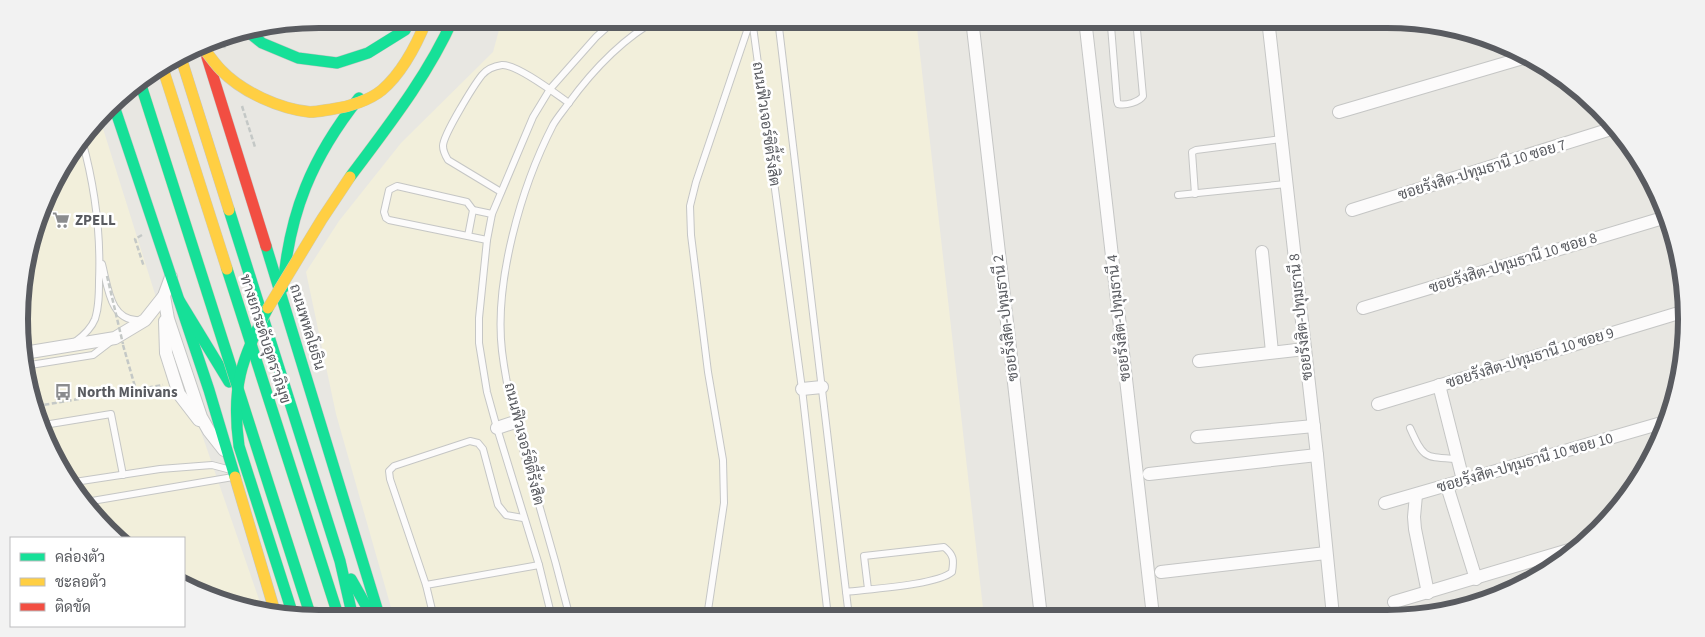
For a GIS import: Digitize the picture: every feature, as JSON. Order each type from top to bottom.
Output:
[{"type":"main road","points":[[253,35],[262,43],[298,58],[337,63],[368,54],[406,28]]},
{"type":"main road","points":[[382,90],[407,61],[424,28]]},
{"type":"main road","points":[[283,299],[284,266],[291,227],[299,202],[327,142],[352,107],[375,82],[410,51],[428,28]]},
{"type":"main road","points":[[291,608],[239,446],[235,418],[236,396],[240,376],[247,352],[259,326],[304,249],[344,185],[413,93],[439,51],[449,28]]},
{"type":"main road","points":[[206,50],[222,71],[245,88],[266,100],[290,108],[312,112],[342,108],[360,102],[382,90],[439,51]]},
{"type":"main road","name":"ถนนพหลโยธิน","points":[[205,51],[283,299],[377,610]]},
{"type":"main road","points":[[182,62],[340,561],[350,610]]},
{"type":"main road","points":[[172,67],[220,222],[349,610]]},
{"type":"main road","name":"ทางยกระดับอุตราภิมุข","points":[[164,72],[336,610]]},
{"type":"main road","points":[[142,87],[309,610]]},
{"type":"main road","points":[[134,94],[303,609]]},
{"type":"main road","points":[[116,111],[229,456],[272,606]]},
{"type":"main road","points":[[179,300],[229,382]]},
{"type":"main road","points":[[340,561],[369,610]]},
{"type":"street","name":"ซอยรังสิต-ปทุมธานี 2","points":[[973,28],[1040,610]]},
{"type":"street","name":"ซอยรังสิต-ปทุมธานี 4","points":[[1086,28],[1152,610]]},
{"type":"street","name":"ซอยรังสิต-ปทุมธานี 8","points":[[1269,28],[1314,426],[1332,610]]},
{"type":"street","points":[[1339,112],[1518,59]]},
{"type":"street","name":"ซอยรังสิต-ปทุมธานี 10 ซอย 7","points":[[1352,210],[1608,130]]},
{"type":"street","name":"ซอยรังสิต-ปทุมธานี 10 ซอย 8","points":[[1363,308],[1660,219]]},
{"type":"street","points":[[1262,252],[1272,352]]},
{"type":"street","points":[[171,277],[164,300],[166,354],[175,382],[181,398],[229,456]]},
{"type":"street","points":[[30,352],[72,345],[119,341],[164,300]]},
{"type":"street","points":[[164,300],[198,408],[208,431]]},
{"type":"street","name":"ซอยรังสิต-ปทุมธานี 10 ซอย 9","points":[[1378,404],[1678,313]]},
{"type":"street","points":[[1199,361],[1305,349]]},
{"type":"street","points":[[1439,385],[1463,480]]},
{"type":"street","points":[[802,389],[822,387]]},
{"type":"street","points":[[497,428],[515,422]]},
{"type":"street","name":"ซอยรังสิต-ปทุมธานี 10 ซอย 10","points":[[1385,504],[1657,425]]},
{"type":"street","points":[[1197,437],[1314,426]]},
{"type":"street","points":[[1149,474],[1317,455]]},
{"type":"street","points":[[1447,486],[1476,579]]},
{"type":"street","points":[[1416,495],[1414,529],[1428,593]]},
{"type":"street","points":[[1161,572],[1326,553]]},
{"type":"street","points":[[1394,602],[1555,555]]},
{"type":"lane","name":"ถนนฟิวเจอร์ซิตี้รังสิต","points":[[550,610],[487,392],[479,343],[479,318],[487,240],[492,214],[533,117],[550,89],[606,28]]},
{"type":"lane","name":"ถนนฟิวเจอร์ซิตี้รังสิต","points":[[568,610],[515,422],[502,350],[501,322],[505,271],[516,220],[533,171],[553,124],[584,82],[617,49],[646,28]]},
{"type":"lane","name":"ถนนฟิวเจอร์ซิตี้รังสิต","points":[[708,610],[724,503],[723,460],[708,372],[691,235],[690,206],[696,182],[749,28]]},
{"type":"lane","name":"ถนนฟิวเจอร์ซิตี้รังสิต","points":[[753,28],[802,389],[827,610]]},
{"type":"lane","name":"ถนนฟิวเจอร์ซิตี้รังสิต","points":[[779,28],[848,610]]},
{"type":"lane","points":[[1111,28],[1117,101],[1118,104],[1123,106],[1140,100],[1143,96],[1137,28]]},
{"type":"lane","points":[[501,192],[448,160],[443,152],[443,144],[447,133],[483,74],[494,66],[505,65],[550,89],[568,103]]},
{"type":"lane","points":[[1195,194],[1192,152],[1281,139]]},
{"type":"lane","points":[[72,345],[87,332],[94,321],[98,307],[100,258],[98,210],[84,147]]},
{"type":"lane","points":[[1178,195],[1286,184]]},
{"type":"lane","points":[[487,240],[389,220],[384,212],[390,190],[397,186],[467,202],[473,210],[492,214]]},
{"type":"lane","points":[[468,236],[473,210]]},
{"type":"lane","points":[[100,258],[114,308],[123,317],[134,321],[144,320]]},
{"type":"lane","points":[[31,365],[93,355],[119,341]]},
{"type":"lane","points":[[48,424],[111,414],[122,475]]},
{"type":"lane","points":[[1410,428],[1420,449],[1425,454],[1437,458],[1457,459]]},
{"type":"lane","points":[[432,610],[426,585],[390,479],[389,471],[394,466],[470,441],[478,442],[483,449],[498,505],[506,515],[523,518]]},
{"type":"lane","points":[[78,482],[160,469],[212,465],[233,473]]},
{"type":"lane","points":[[92,501],[233,473]]},
{"type":"lane","points":[[846,592],[868,589],[934,580],[947,577],[952,572],[953,563],[950,552],[944,547],[864,556],[868,589]]},
{"type":"lane","points":[[426,585],[538,565]]},
{"type":"path","points":[[144,267],[135,239],[154,227]]},
{"type":"path","points":[[107,276],[119,341],[136,390]]},
{"type":"path","points":[[41,405],[175,382]]},
{"type":"shaded area","points":[[500,28],[917,28],[983,610],[392,610],[336,414],[306,272],[339,221],[401,143],[493,52]]},
{"type":"shaded area","points":[[102,125],[171,345],[260,604],[225,594],[185,577],[185,537],[127,537],[113,524],[88,496],[66,464],[50,430],[37,394],[28,338],[28,299],[37,243],[50,207],[66,173],[88,141]]},
{"type":"traffic: fast","points":[[252,35],[262,43],[298,58],[337,63],[368,53],[406,28]]},
{"type":"traffic: fast","points":[[350,177],[419,81],[449,28]]},
{"type":"traffic: fast","points":[[142,87],[309,610]]},
{"type":"traffic: fast","points":[[283,288],[291,235],[297,210],[306,187],[328,142],[359,98]]},
{"type":"traffic: fast","points":[[116,111],[209,390],[235,477]]},
{"type":"traffic: fast","points":[[229,210],[340,561],[351,610]]},
{"type":"traffic: fast","points":[[266,246],[377,610]]},
{"type":"traffic: fast","points":[[227,269],[336,610]]},
{"type":"traffic: fast","points":[[179,300],[229,382]]},
{"type":"traffic: fast","points":[[268,308],[251,343],[240,374],[236,407],[237,426],[239,446],[291,608]]},
{"type":"traffic: fast","points":[[351,579],[368,610]]},
{"type":"traffic: slow","points":[[205,51],[221,70],[250,92],[286,107],[316,112],[352,105],[372,97],[382,90],[390,83],[409,57],[423,28]]},
{"type":"traffic: slow","points":[[182,62],[229,210]]},
{"type":"traffic: slow","points":[[164,72],[227,269]]},
{"type":"traffic: slow","points":[[268,308],[350,177]]},
{"type":"traffic: slow","points":[[235,477],[273,606]]},
{"type":"traffic: jam","points":[[207,57],[266,246]]},
{"type":"place","name":"ZPELL","points":[[61,220]]},
{"type":"place","name":"North Minivans","points":[[63,392]]}]
